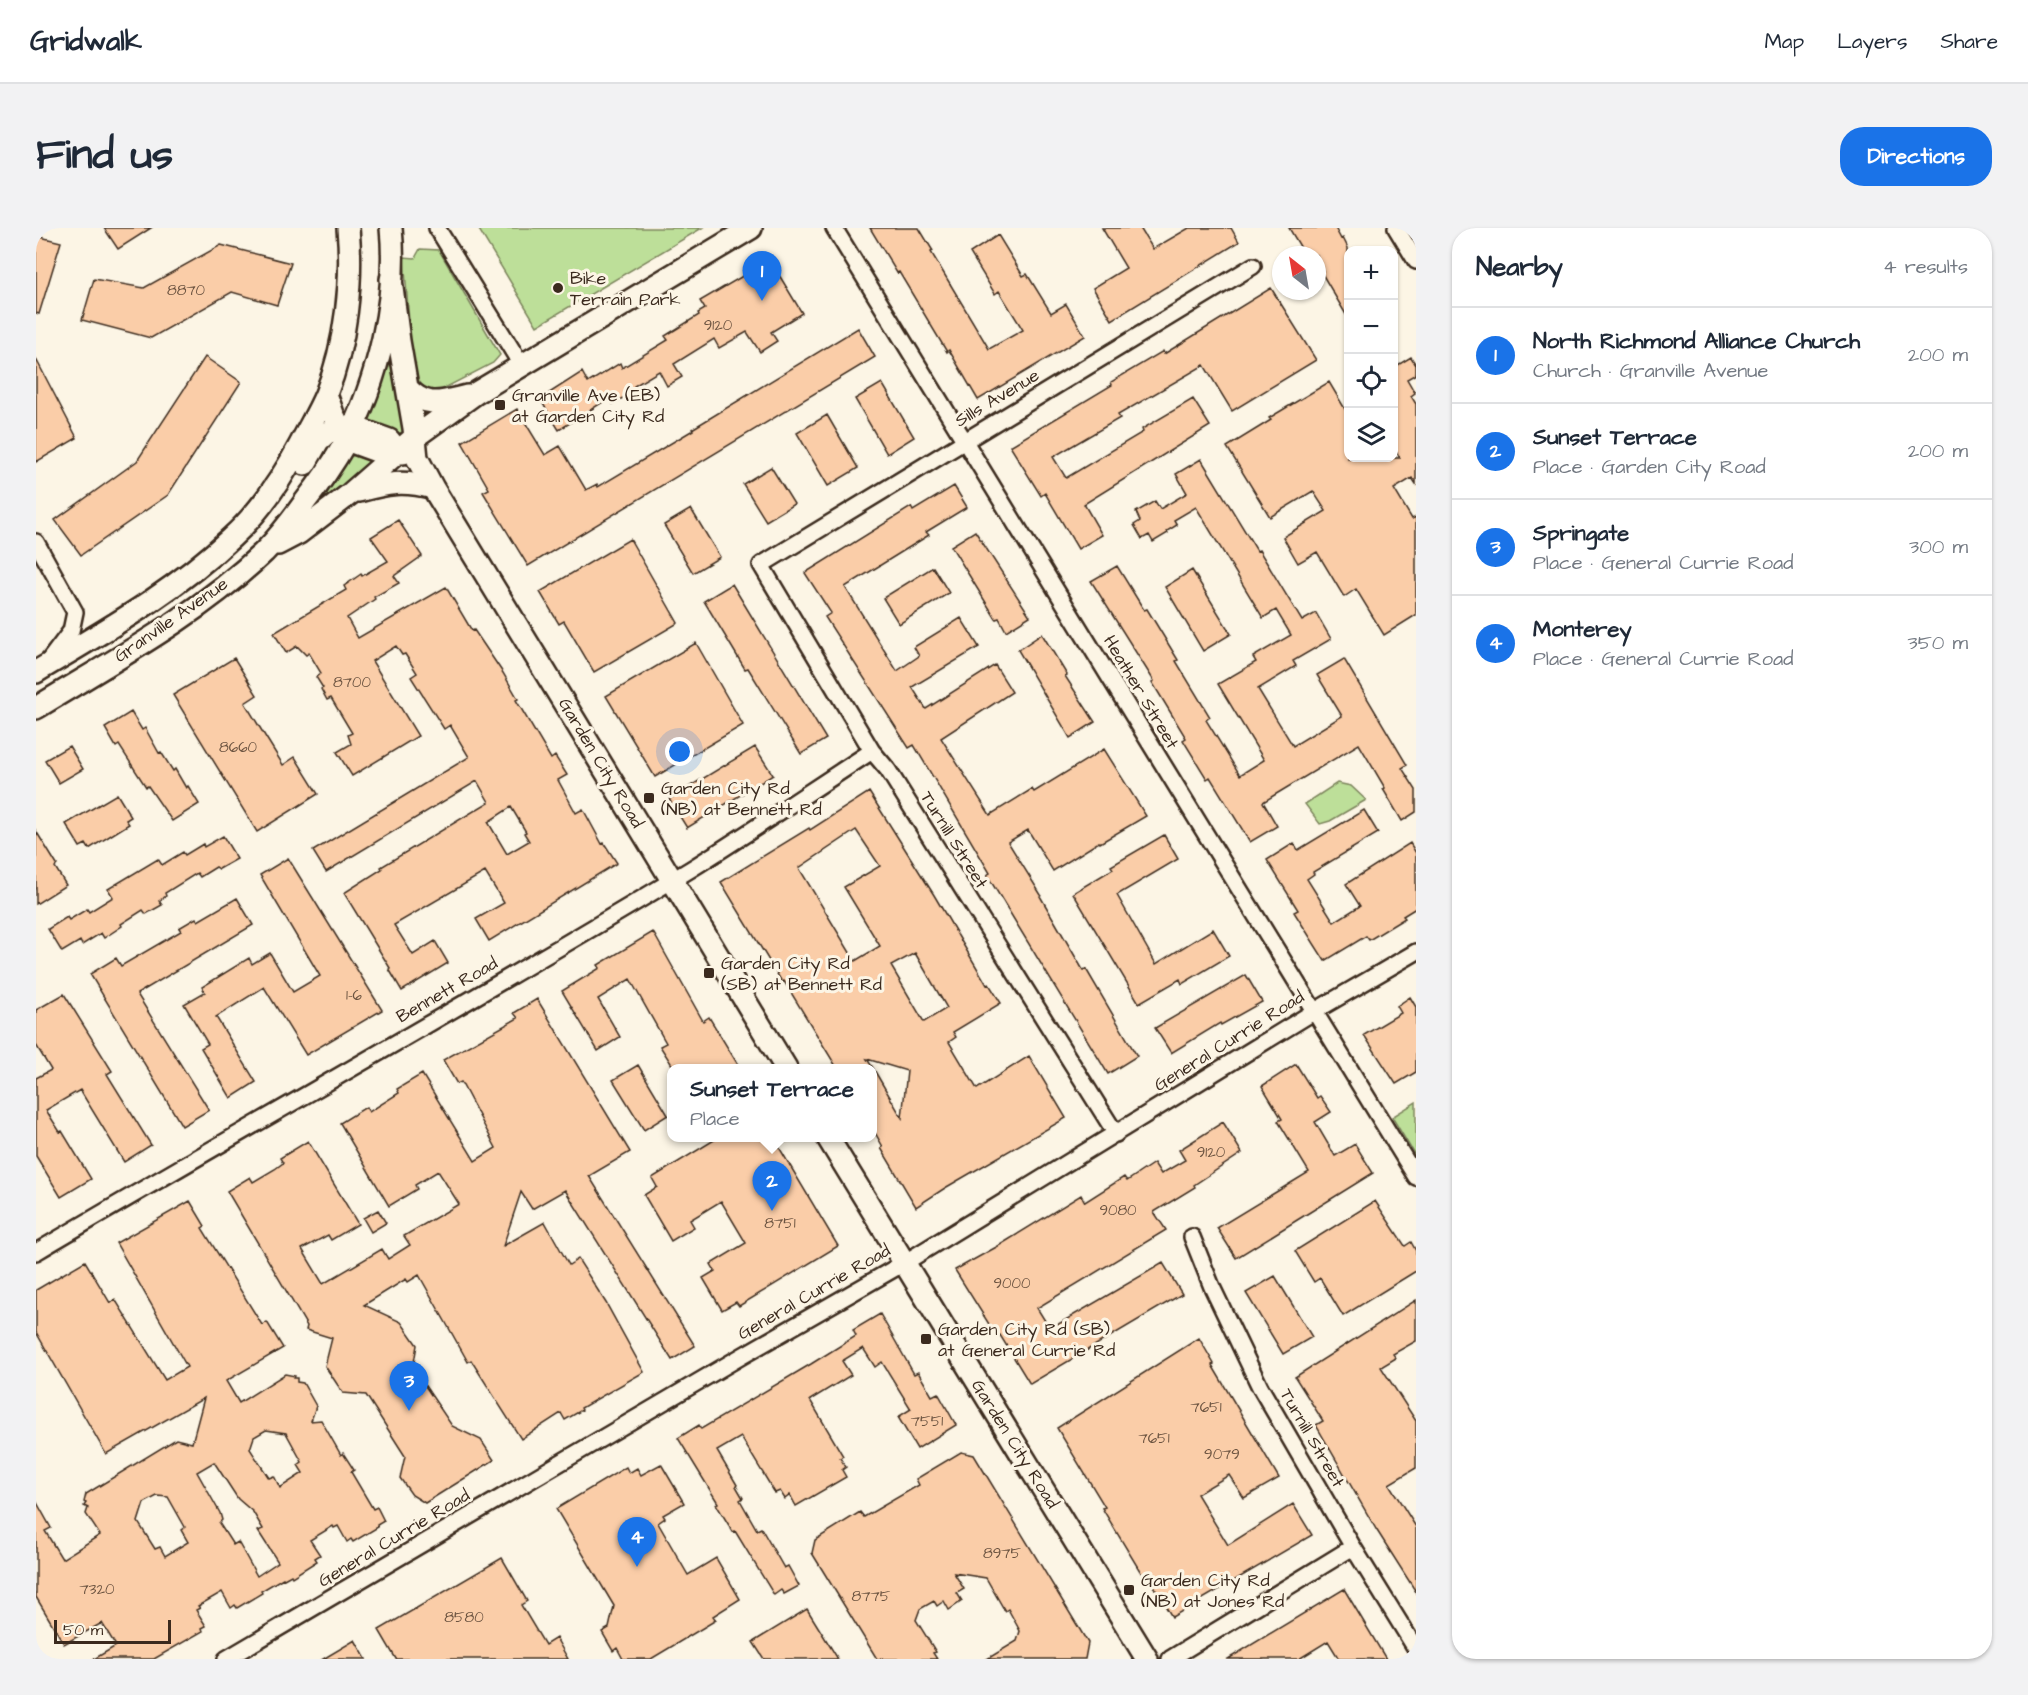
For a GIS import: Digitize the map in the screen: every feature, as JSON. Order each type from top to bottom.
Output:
[{"type":"main road","points":[[348,228],[350,290],[341,341],[326,394],[346,432],[379,453],[410,449]]},
{"type":"main road","points":[[346,432],[377,363],[385,327],[391,279],[391,228]]},
{"type":"main road","points":[[264,551],[299,533],[410,449],[476,393],[751,228]]},
{"type":"main road","name":"Garden City Road","points":[[391,279],[407,388],[410,449],[784,1064]]},
{"type":"main road","points":[[407,388],[417,398],[436,403],[476,393]]},
{"type":"main road","name":"Granville Avenue","points":[[39,670],[164,593],[233,537],[287,469],[326,394]]},
{"type":"main road","points":[[233,537],[258,528],[274,509],[318,441],[327,433],[346,432]]},
{"type":"main road","name":"Granville Avenue","points":[[36,708],[190,612],[264,551],[316,488],[346,432]]},
{"type":"main road","points":[[350,494],[392,483],[412,482],[433,488]]},
{"type":"main road","name":"Garden City Road","points":[[831,1142],[1147,1659]]},
{"type":"street","points":[[437,228],[522,366]]},
{"type":"street","name":"Heather Street","points":[[834,228],[1416,1177]]},
{"type":"street","points":[[1396,228],[1416,261]]},
{"type":"street","name":"Sills Avenue","points":[[761,565],[1253,266]]},
{"type":"street","points":[[36,542],[75,612],[71,631],[39,670]]},
{"type":"street","name":"Turnill Street","points":[[761,565],[872,751],[888,770],[1116,1134]]},
{"type":"street","name":"Bennett Road","points":[[36,1252],[671,881],[872,751]]},
{"type":"street","name":"General Currie Road","points":[[226,1659],[904,1263],[1315,1011],[1416,952]]},
{"type":"street","name":"Turnill Street","points":[[1192,1237],[1212,1287],[1260,1387],[1353,1547],[1416,1649]]},
{"type":"street","points":[[1170,1659],[1353,1547]]},
{"type":"green space","name":"Bike Terrain Park","points":[[478,228],[702,228],[537,326]]},
{"type":"green space","points":[[420,249],[439,250],[500,355],[493,363],[437,392],[424,388],[413,373],[404,257],[415,258]]},
{"type":"green space","points":[[390,348],[405,432],[395,434],[365,425]]},
{"type":"green space","points":[[363,456],[375,462],[321,503],[350,457]]},
{"type":"green space","points":[[1337,783],[1351,786],[1366,800],[1330,821],[1320,824],[1305,804]]},
{"type":"green space","points":[[1416,1102],[1416,1157],[1392,1117]]},
{"type":"building","points":[[104,228],[151,228],[118,249]]},
{"type":"building","points":[[870,228],[919,228],[989,349],[1023,330],[999,291],[995,294],[970,253],[998,235],[1023,276],[1027,274],[1051,313],[1066,304],[1085,336],[978,400],[949,350],[947,352]]},
{"type":"building","points":[[1102,228],[1140,228],[1153,249],[1189,228],[1231,228],[1239,242],[1112,320],[1093,288],[1126,268]]},
{"type":"building","points":[[1289,228],[1335,228],[1341,239],[1343,238],[1347,246],[1344,246],[1344,311],[1326,281],[1326,246],[1300,246]]},
{"type":"building","points":[[36,236],[61,242],[39,314],[36,313]]},
{"type":"building","points":[[221,245],[291,263],[277,305],[232,292],[151,338],[82,320],[94,279],[144,288]]},
{"type":"building","points":[[770,260],[802,313],[771,332],[777,341],[760,352],[747,332],[719,348],[714,339],[674,364],[682,377],[667,386],[659,371],[634,386],[636,390],[613,404],[609,398],[559,430],[540,399],[582,372],[588,383],[620,363],[622,368],[668,340],[665,336],[699,315],[698,313],[705,309],[700,301]]},
{"type":"building","points":[[1271,288],[1272,300],[1278,300],[1316,360],[1232,411],[1204,365],[1118,415],[1120,418],[1053,457],[1066,478],[1193,399],[1210,426],[1084,504],[1102,535],[1078,549],[1045,493],[1041,496],[1010,446],[1112,385],[1111,382],[1163,351],[1164,354]]},
{"type":"building","points":[[858,328],[875,357],[528,566],[483,492],[489,489],[462,442],[517,409],[545,455],[560,446],[586,490],[597,484],[598,487]]},
{"type":"building","points":[[205,357],[241,382],[168,495],[81,555],[55,520],[137,461]]},
{"type":"building","points":[[1411,357],[1416,365],[1416,374],[1407,379],[1415,393],[1411,396],[1416,404],[1416,484],[1412,478],[1394,489],[1412,519],[1416,517],[1416,615],[1384,635],[1356,589],[1344,597],[1317,552],[1298,563],[1283,537],[1326,511],[1313,491],[1270,517],[1227,447],[1271,420],[1269,418],[1329,382],[1344,407],[1344,462],[1398,462],[1400,458],[1398,454],[1398,365]]},
{"type":"building","points":[[36,359],[77,438],[36,462]]},
{"type":"building","points":[[882,383],[914,437],[887,454],[855,399]]},
{"type":"building","points":[[827,415],[858,468],[828,486],[797,433]]},
{"type":"building","points":[[1201,459],[1302,621],[1316,613],[1331,639],[1293,661],[1296,666],[1258,689],[1293,746],[1342,716],[1317,675],[1344,659],[1407,765],[1402,768],[1416,790],[1416,812],[1402,821],[1359,744],[1263,802],[1277,826],[1250,842],[1210,777],[1207,779],[1183,740],[1186,738],[1152,682],[1154,681],[1091,581],[1117,566],[1178,660],[1176,661],[1210,717],[1206,720],[1240,775],[1264,760],[1218,684],[1256,662],[1253,657],[1291,635],[1276,610],[1263,618],[1196,507],[1174,520],[1177,525],[1153,542],[1149,535],[1142,539],[1134,525],[1140,521],[1136,512],[1155,501],[1160,509],[1187,493],[1176,474]]},
{"type":"building","points":[[771,467],[794,504],[766,521],[743,484]]},
{"type":"building","points":[[954,486],[967,507],[926,532],[929,535],[845,587],[897,671],[919,656],[914,647],[961,618],[979,647],[912,687],[926,709],[995,665],[1012,692],[941,738],[990,815],[1032,789],[1034,792],[1104,749],[1146,816],[1053,871],[1028,830],[1008,842],[1083,970],[1086,969],[1137,1056],[1108,1074],[987,875],[990,873],[914,745],[909,748],[825,617],[831,613],[805,573],[911,507],[913,511]]},
{"type":"building","points":[[691,509],[720,557],[693,573],[664,525]]},
{"type":"building","points":[[398,520],[422,556],[394,576],[399,583],[374,597],[375,599],[347,618],[358,638],[446,587],[472,631],[474,630],[503,673],[518,699],[516,700],[551,759],[555,756],[567,775],[558,780],[576,813],[583,809],[602,844],[604,843],[617,863],[489,941],[476,919],[504,903],[485,872],[394,925],[413,955],[435,941],[448,963],[402,991],[344,893],[382,869],[381,867],[489,802],[477,781],[326,872],[313,851],[469,757],[450,725],[444,729],[411,677],[417,673],[405,654],[402,655],[396,646],[372,661],[418,736],[352,776],[337,752],[351,744],[348,735],[352,733],[331,698],[327,700],[321,689],[323,688],[316,677],[321,673],[309,653],[306,655],[297,646],[286,653],[274,633],[346,590],[344,586],[361,574],[362,576],[388,561],[371,537]],"holes":[[[511,807],[526,832],[524,833],[529,841],[507,854],[488,822]]]},
{"type":"building","points":[[975,531],[1030,616],[1006,631],[999,618],[996,619],[951,546]]},
{"type":"building","points":[[630,539],[678,623],[594,672],[564,621],[559,624],[540,592]]},
{"type":"building","points":[[933,567],[949,593],[899,624],[883,598]]},
{"type":"building","points":[[1192,570],[1231,634],[1203,651],[1165,587]]},
{"type":"building","points":[[732,584],[826,739],[801,754],[704,601]]},
{"type":"building","points":[[1042,634],[1067,675],[1065,676],[1095,722],[1070,738],[1018,650]]},
{"type":"building","points":[[696,643],[743,725],[655,777],[606,696]]},
{"type":"building","points":[[234,658],[257,695],[245,703],[265,736],[283,765],[295,757],[318,794],[257,832],[173,695]]},
{"type":"building","points":[[131,712],[142,730],[145,728],[159,753],[161,752],[173,771],[175,769],[186,788],[188,786],[199,804],[172,821],[148,786],[146,787],[119,745],[116,747],[105,728]]},
{"type":"building","points":[[69,746],[83,769],[59,783],[45,760]]},
{"type":"building","points":[[755,747],[773,775],[687,828],[669,799]]},
{"type":"building","points":[[869,792],[987,985],[989,984],[1001,1003],[953,1032],[956,1037],[949,1042],[977,1089],[1029,1056],[1066,1118],[916,1207],[881,1148],[883,1147],[877,1136],[877,1075],[902,1118],[907,1071],[867,1059],[870,1064],[835,1064],[721,882],[809,828],[810,830]],"holes":[[[856,830],[880,866],[844,887],[880,946],[855,961],[799,868]],[[915,953],[947,1008],[924,1022],[891,966]]]},
{"type":"building","points":[[117,794],[131,817],[126,820],[129,824],[89,849],[86,844],[80,847],[66,824]]},
{"type":"building","points":[[1364,810],[1378,833],[1313,872],[1314,874],[1307,879],[1334,922],[1360,906],[1346,884],[1410,843],[1416,853],[1416,908],[1403,916],[1405,918],[1369,940],[1366,936],[1325,961],[1294,912],[1298,910],[1267,860],[1294,843],[1298,850]]},
{"type":"building","points":[[36,831],[57,865],[55,867],[66,885],[36,904]]},
{"type":"building","points":[[1164,835],[1178,859],[1117,895],[1156,964],[1213,929],[1229,956],[1182,984],[1180,979],[1139,1003],[1073,893],[1113,869],[1111,866]]},
{"type":"building","points":[[223,836],[237,859],[219,869],[216,867],[200,877],[197,873],[165,893],[166,896],[159,901],[162,905],[146,914],[143,910],[104,938],[101,933],[82,945],[80,941],[62,952],[48,929],[67,917],[69,920],[87,909],[89,912],[113,897],[108,889],[158,859],[162,865],[183,852],[185,855]]},
{"type":"building","points":[[288,858],[382,1010],[306,1055],[264,987],[216,1017],[256,1082],[231,1098],[201,1048],[208,1044],[184,1004],[205,992],[202,987],[249,958],[252,964],[270,953],[293,992],[320,976],[260,875]]},
{"type":"building","points":[[237,898],[253,925],[137,994],[209,1110],[182,1126],[90,974],[116,958],[121,966],[181,931],[179,928],[196,918],[198,921]]},
{"type":"building","points":[[653,932],[703,1021],[709,1017],[738,1064],[671,1064],[660,1046],[666,1043],[630,979],[598,999],[620,1037],[598,1051],[562,991],[600,968],[598,965]]},
{"type":"building","points":[[1246,975],[1262,1002],[1221,1025],[1220,1023],[1171,1053],[1155,1028]]},
{"type":"building","points":[[64,994],[112,1071],[107,1074],[151,1145],[124,1162],[80,1090],[46,1110],[60,1132],[62,1131],[91,1179],[61,1197],[36,1156],[36,1078],[51,1070],[36,1045],[36,1010]]},
{"type":"building","points":[[1410,997],[1416,1007],[1416,1072],[1396,1084],[1364,1035],[1401,1013],[1397,1006]]},
{"type":"building","points":[[537,999],[630,1152],[589,1176],[695,1346],[672,1360],[565,1190],[532,1209],[521,1192],[503,1246],[545,1222],[569,1265],[578,1259],[606,1303],[644,1372],[581,1408],[582,1410],[565,1420],[561,1413],[521,1439],[471,1360],[468,1362],[419,1275],[408,1282],[406,1279],[364,1305],[401,1322],[417,1345],[413,1368],[452,1426],[481,1440],[494,1460],[425,1503],[412,1495],[400,1478],[405,1456],[366,1395],[343,1393],[325,1366],[332,1338],[306,1330],[307,1326],[227,1191],[250,1177],[253,1182],[275,1169],[283,1163],[280,1158],[308,1141],[358,1224],[331,1240],[328,1235],[302,1249],[323,1284],[382,1249],[388,1259],[410,1245],[404,1236],[459,1204],[438,1171],[415,1185],[417,1189],[389,1206],[340,1123],[366,1107],[369,1112],[399,1093],[397,1089],[422,1074],[475,1161],[496,1148],[461,1082],[457,1084],[443,1060],[518,1018],[514,1013]]},
{"type":"building","points":[[1296,1064],[1317,1098],[1320,1096],[1331,1112],[1315,1122],[1335,1156],[1355,1144],[1373,1173],[1236,1258],[1217,1228],[1309,1172],[1278,1121],[1282,1119],[1262,1086]]},
{"type":"building","points":[[638,1065],[667,1116],[644,1130],[613,1080]]},
{"type":"building","points":[[1223,1122],[1242,1153],[1194,1185],[1195,1187],[1154,1212],[1166,1230],[1037,1308],[1050,1329],[1163,1263],[1182,1294],[1030,1384],[1000,1335],[997,1337],[955,1270],[1081,1195],[1085,1202],[1124,1177],[1127,1181],[1154,1163],[1161,1174],[1185,1160],[1179,1150]]},
{"type":"building","points":[[711,1142],[776,1142],[838,1246],[739,1306],[736,1302],[722,1310],[703,1278],[715,1271],[711,1264],[746,1243],[721,1201],[690,1220],[694,1227],[671,1241],[644,1195],[657,1187],[652,1178]]},
{"type":"building","points":[[190,1201],[205,1226],[202,1228],[262,1325],[267,1322],[283,1348],[226,1381],[239,1403],[285,1374],[295,1376],[297,1382],[303,1383],[316,1406],[311,1421],[321,1420],[341,1455],[343,1453],[354,1470],[351,1472],[373,1509],[377,1507],[384,1521],[353,1542],[351,1539],[347,1542],[338,1526],[334,1528],[333,1526],[310,1540],[320,1555],[315,1558],[317,1561],[292,1577],[291,1575],[283,1578],[237,1608],[235,1605],[231,1608],[222,1592],[198,1606],[200,1608],[196,1610],[206,1626],[202,1628],[203,1631],[154,1659],[94,1659],[116,1646],[102,1623],[64,1644],[36,1597],[36,1501],[51,1528],[45,1531],[62,1559],[100,1535],[86,1514],[88,1508],[84,1506],[86,1503],[84,1502],[86,1494],[176,1439],[192,1443],[204,1398],[106,1454],[36,1332],[36,1290],[85,1261],[110,1303],[115,1299],[165,1380],[187,1367],[116,1243]],"holes":[[[266,1430],[286,1433],[302,1462],[298,1465],[303,1473],[280,1488],[274,1476],[269,1478],[250,1449],[254,1437]],[[214,1462],[238,1499],[253,1512],[263,1529],[258,1531],[278,1562],[257,1576],[238,1542],[233,1545],[219,1523],[222,1520],[220,1513],[197,1472]],[[157,1496],[168,1497],[185,1527],[181,1530],[188,1542],[165,1556],[160,1547],[155,1549],[138,1522],[144,1503]]]},
{"type":"building","points":[[1375,1201],[1405,1246],[1411,1242],[1416,1251],[1416,1271],[1343,1316],[1320,1278],[1314,1282],[1295,1251]]},
{"type":"building","points":[[378,1210],[386,1223],[371,1232],[363,1218]]},
{"type":"building","points":[[1275,1276],[1312,1337],[1283,1354],[1246,1293]]},
{"type":"building","points":[[1416,1300],[1416,1341],[1393,1354],[1396,1358],[1381,1367],[1416,1421],[1416,1468],[1389,1484],[1416,1527],[1416,1592],[1376,1529],[1316,1425],[1323,1421],[1295,1377]]},
{"type":"building","points":[[880,1314],[914,1374],[918,1372],[932,1396],[938,1393],[956,1425],[917,1449],[898,1417],[911,1409],[882,1362],[875,1367],[863,1348],[842,1361],[851,1375],[810,1400],[843,1456],[840,1458],[846,1467],[842,1470],[846,1477],[796,1506],[790,1495],[785,1499],[780,1491],[775,1493],[741,1437],[717,1451],[737,1485],[743,1498],[740,1500],[757,1530],[761,1528],[784,1568],[788,1566],[799,1586],[784,1594],[781,1590],[774,1595],[735,1531],[733,1532],[678,1438],[699,1425],[701,1429],[811,1364],[856,1336],[853,1330]]},
{"type":"building","points":[[1199,1338],[1214,1364],[1212,1365],[1279,1478],[1244,1498],[1229,1475],[1197,1494],[1228,1545],[1293,1504],[1312,1535],[1172,1617],[1146,1574],[1143,1576],[1102,1508],[1105,1507],[1057,1428]]},
{"type":"building","points":[[961,1452],[974,1455],[1088,1643],[1085,1659],[987,1659],[1017,1641],[1020,1631],[1008,1609],[1005,1611],[986,1578],[954,1573],[964,1589],[957,1593],[962,1601],[949,1610],[944,1601],[937,1606],[934,1601],[920,1609],[916,1620],[936,1652],[933,1653],[937,1659],[877,1659],[812,1553],[815,1540],[860,1512],[864,1517],[919,1485],[916,1479]]},
{"type":"building","points":[[661,1464],[684,1503],[663,1515],[665,1518],[658,1523],[688,1575],[716,1558],[740,1599],[713,1616],[716,1620],[651,1659],[623,1659],[617,1648],[613,1651],[602,1632],[609,1628],[614,1606],[556,1509],[626,1467],[629,1473],[637,1468],[641,1475]]},
{"type":"building","points":[[502,1558],[527,1601],[521,1605],[545,1645],[556,1638],[568,1659],[396,1659],[379,1630]]},
{"type":"building","points":[[1344,1589],[1386,1659],[1339,1659],[1328,1641],[1299,1659],[1228,1659]]},
{"type":"building","points":[[807,1609],[838,1659],[764,1659],[753,1642]]},
{"type":"building","points":[[355,1640],[366,1659],[323,1659]]},
{"type":"place","name":"Bike Terrain Park","points":[[558,288]]},
{"type":"place","name":"North Richmond Alliance Church","points":[[762,301]]},
{"type":"place","name":"Granville Ave (EB) at Garden City Rd","points":[[500,405]]},
{"type":"place","name":"Garden City Rd (NB) at Bennett Rd","points":[[649,798]]},
{"type":"place","name":"Garden City Rd (SB) at Bennett Rd","points":[[709,973]]},
{"type":"place","name":"Sunset Terrace","points":[[772,1211]]},
{"type":"place","name":"Garden City Rd (SB) at General Currie Rd","points":[[926,1339]]},
{"type":"place","name":"Springate","points":[[409,1411]]},
{"type":"place","name":"Monterey","points":[[637,1567]]},
{"type":"place","name":"Garden City Rd (NB) at Jones Rd","points":[[1129,1590]]}]
